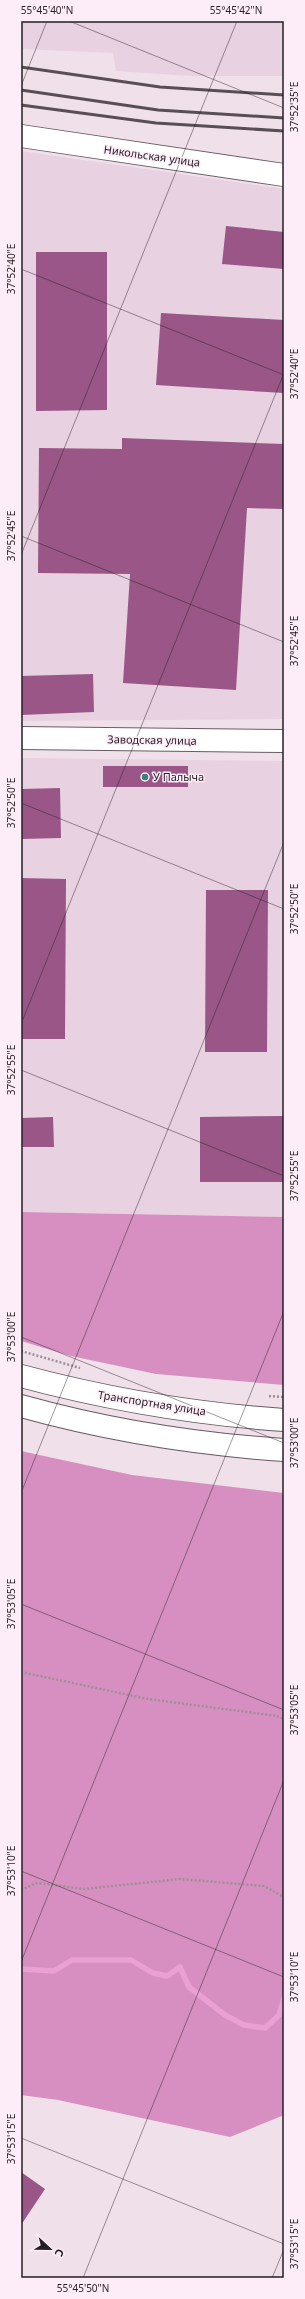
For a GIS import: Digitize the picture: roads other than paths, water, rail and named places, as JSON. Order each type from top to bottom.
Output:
[{"type":"street","name":"Никольская улица","points":[[21,136],[284,175]]},
{"type":"street","name":"Заводская улица","points":[[21,738],[284,741]]},
{"type":"street","name":"Транспортная улица","points":[[21,1376],[98,1395],[156,1406],[284,1420]]},
{"type":"street","points":[[21,1406],[94,1425],[153,1436],[284,1450]]},
{"type":"waterway","points":[[21,1969],[54,1971],[72,1960],[131,1960],[153,1973],[167,1976],[180,1967],[189,1987],[225,2015],[244,2025],[265,2028],[279,2015],[284,1998]]},
{"type":"railway","points":[[21,67],[160,87],[284,95]]},
{"type":"railway","points":[[21,90],[158,110],[284,118]]},
{"type":"railway","points":[[21,105],[156,123],[284,131]]},
{"type":"place","name":"У Палыча","points":[[145,777]]}]
